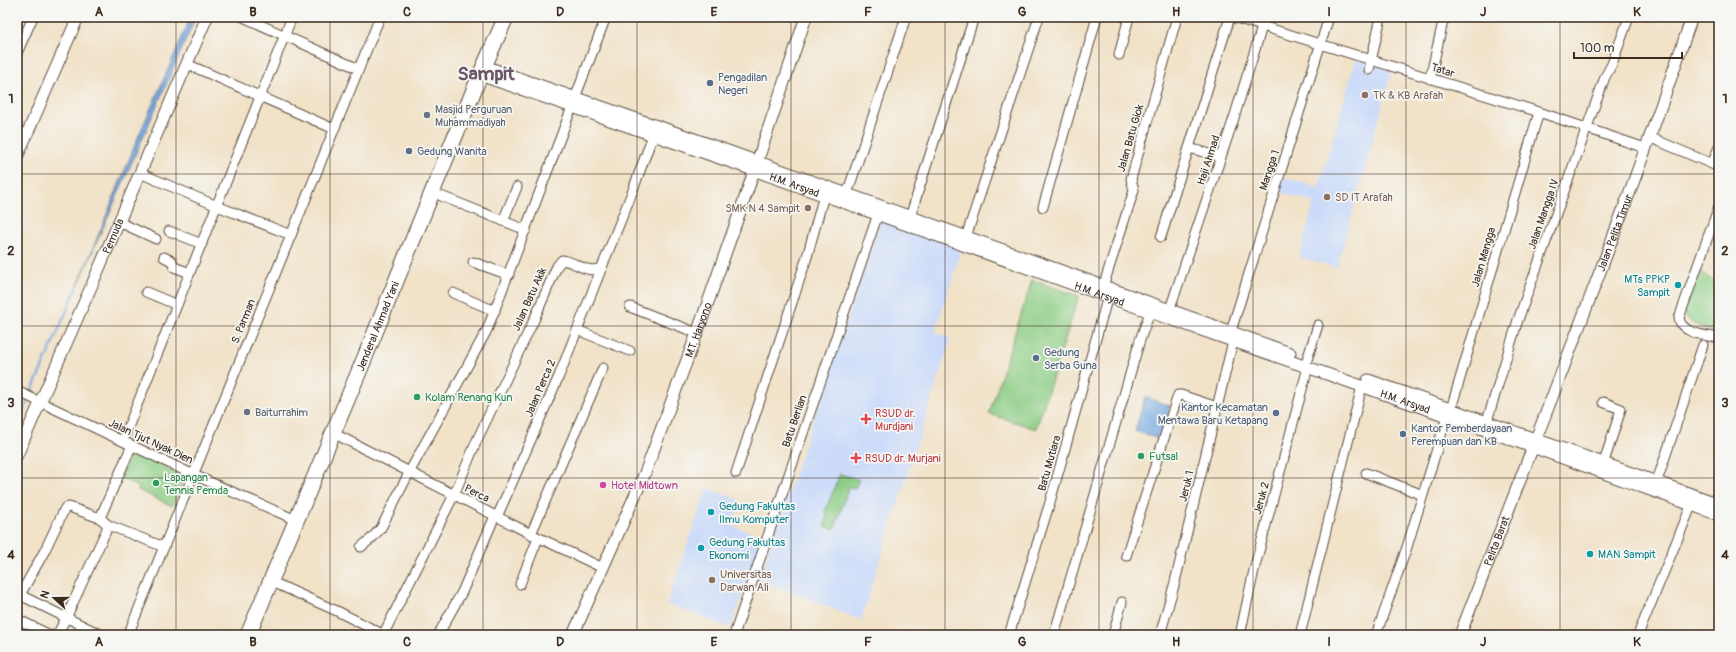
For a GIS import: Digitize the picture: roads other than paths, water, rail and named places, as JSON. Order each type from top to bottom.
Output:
[{"type":"highway","name":"Jenderal Ahmad Yani","points":[[248,635],[296,520],[370,356],[435,204],[487,72],[506,17]]},
{"type":"highway","name":"Jenderal Ahmad Yani","points":[[487,72],[516,17]]},
{"type":"highway","name":"Jenderal Ahmad Yani","points":[[259,635],[341,437],[370,356]]},
{"type":"street","points":[[17,53],[33,17]]},
{"type":"street","points":[[17,157],[22,133],[78,17]]},
{"type":"street","name":"Pemuda","points":[[17,454],[207,17]]},
{"type":"street","points":[[243,17],[359,69]]},
{"type":"street","points":[[123,440],[292,17]]},
{"type":"street","name":"S. Parman","points":[[128,635],[380,17]]},
{"type":"street","points":[[361,546],[372,538],[381,528],[410,471],[487,330],[606,17]]},
{"type":"street","name":"M.T. Haryono","points":[[573,635],[643,478],[697,333],[756,166],[806,17]]},
{"type":"street","points":[[847,194],[906,17]]},
{"type":"street","points":[[910,217],[974,17]]},
{"type":"street","points":[[966,237],[1039,17]]},
{"type":"street","points":[[1043,207],[1097,17]]},
{"type":"street","points":[[1119,55],[1129,17]]},
{"type":"street","name":"Jalan Batu Giok","points":[[1106,292],[1134,190],[1131,179],[1177,17]]},
{"type":"street","points":[[1161,237],[1232,17]]},
{"type":"street","name":"Tatar","points":[[1232,17],[1321,45],[1370,65],[1430,79],[1586,128],[1647,143],[1716,165]]},
{"type":"street","name":"Haji Ahmad","points":[[1170,309],[1221,157],[1265,17]]},
{"type":"street","name":"Mangga 1","points":[[1232,336],[1329,17]]},
{"type":"street","points":[[1370,65],[1380,17]]},
{"type":"street","points":[[1430,79],[1444,17]]},
{"type":"street","name":"Jalan Mangga IV","points":[[1487,421],[1518,320],[1586,128],[1629,17]]},
{"type":"street","name":"Jalan Pelita Timur","points":[[1534,443],[1647,143],[1692,17]]},
{"type":"street","points":[[187,64],[334,129]]},
{"type":"street","name":"H.M. Arsyad","points":[[487,72],[756,166],[824,195],[878,214],[1106,292],[1170,309],[1232,336],[1308,364],[1449,412],[1694,499],[1719,504]]},
{"type":"street","name":"Jalan Mangga","points":[[1376,635],[1404,557],[1449,412],[1538,112]]},
{"type":"street","name":"H.M. Arsyad","points":[[637,124],[653,135],[847,194],[966,237],[1106,292],[1150,312],[1232,336]]},
{"type":"street","points":[[602,267],[653,135]]},
{"type":"street","points":[[1716,165],[1719,147]]},
{"type":"street","points":[[1189,148],[1221,157]]},
{"type":"street","points":[[140,173],[217,206],[291,235]]},
{"type":"street","points":[[503,220],[517,187]]},
{"type":"street","points":[[736,473],[806,263],[824,195]]},
{"type":"street","points":[[435,204],[503,220],[526,230]]},
{"type":"street","points":[[1719,206],[1679,318],[1680,323],[1686,329],[1719,338]]},
{"type":"street","name":"Batu Berlian","points":[[734,635],[878,214]]},
{"type":"street","points":[[119,222],[156,239]]},
{"type":"street","points":[[169,231],[202,244]]},
{"type":"street","points":[[164,257],[172,261],[174,267],[190,273]]},
{"type":"street","name":"Jalan Batu Akik","points":[[384,635],[454,495],[482,430],[560,262],[565,260],[592,271],[602,267]]},
{"type":"street","points":[[473,262],[509,275]]},
{"type":"street","name":"Jalan Perca 2","points":[[438,635],[462,592],[559,376],[602,267]]},
{"type":"street","points":[[146,292],[177,305]]},
{"type":"street","name":"Batu Mutiara","points":[[1009,635],[1050,502],[1106,292]]},
{"type":"street","points":[[453,293],[495,311]]},
{"type":"street","points":[[630,307],[697,333]]},
{"type":"street","points":[[1054,635],[1140,340],[1150,312]]},
{"type":"street","name":"Jeruk 2","points":[[1240,635],[1254,570],[1318,325]]},
{"type":"street","points":[[577,330],[630,351]]},
{"type":"street","name":"Jeruk 1","points":[[1160,635],[1175,582],[1217,407],[1232,336]]},
{"type":"street","points":[[1658,481],[1703,345]]},
{"type":"street","name":"H.M. Arsyad","points":[[1308,364],[1362,386],[1449,412],[1487,421],[1534,443],[1604,462],[1658,481],[1694,499],[1719,515]]},
{"type":"street","points":[[520,584],[535,536],[603,368]]},
{"type":"street","points":[[1300,635],[1362,386]]},
{"type":"street","name":"Jalan Tjut Nyak Dien","points":[[17,391],[194,475],[296,520]]},
{"type":"street","points":[[1126,556],[1178,395],[1217,407]]},
{"type":"street","points":[[1602,402],[1621,409],[1604,462]]},
{"type":"street","name":"Perca","points":[[341,437],[535,536],[603,568]]},
{"type":"street","name":"Pelita Barat","points":[[1460,635],[1534,443]]},
{"type":"street","points":[[100,518],[132,445]]},
{"type":"street","points":[[1366,473],[1423,495]]},
{"type":"street","points":[[1638,635],[1694,499]]},
{"type":"street","points":[[102,635],[20,595],[20,592],[44,552],[65,508],[69,507],[100,518],[108,525],[164,547]]},
{"type":"street","points":[[57,635],[108,525]]},
{"type":"street","points":[[280,586],[339,612],[384,635]]},
{"type":"street","points":[[1113,635],[1122,602]]},
{"type":"street","points":[[17,620],[50,635]]},
{"type":"water","points":[[191,17],[196,17],[78,285],[139,135]]},
{"type":"water","points":[[1145,397],[1170,406],[1159,439],[1135,431]]},
{"type":"waterway","points":[[31,393],[78,285]]},
{"type":"waterway","points":[[17,425],[28,400]]},
{"type":"place","name":"Pengadilan Negeri","points":[[710,83]]},
{"type":"place","name":"TK & KB Arafah","points":[[1365,95]]},
{"type":"place","name":"Masjid Perguruan Muhammadiyah","points":[[427,115]]},
{"type":"place","name":"Gedung Wanita","points":[[409,151]]},
{"type":"place","name":"SD IT Arafah","points":[[1327,197]]},
{"type":"place","name":"SMK N 4 Sampit","points":[[808,208]]},
{"type":"place","name":"MTs PPKP Sampit","points":[[1678,285]]},
{"type":"place","name":"Gedung Serba Guna","points":[[1036,358]]},
{"type":"place","name":"Kolam Renang Kun","points":[[417,397]]},
{"type":"place","name":"Baiturrahim","points":[[247,412]]},
{"type":"place","name":"Kantor Kecamatan Mentawa Baru Ketapang","points":[[1276,413]]},
{"type":"place","name":"RSUD dr. Murdjani","points":[[866,419]]},
{"type":"place","name":"Kantor Pemberdayaan Perempuan dan KB","points":[[1403,434]]},
{"type":"place","name":"Futsal","points":[[1141,456]]},
{"type":"place","name":"RSUD dr. Murjani","points":[[856,458]]},
{"type":"place","name":"Lapangan Tennis Pemda","points":[[156,483]]},
{"type":"place","name":"Hotel Midtown","points":[[603,485]]},
{"type":"place","name":"Gedung Fakultas Ilmu Komputer","points":[[711,512]]},
{"type":"place","name":"Gedung Fakultas Ekonomi","points":[[701,548]]},
{"type":"place","name":"MAN Sampit","points":[[1590,554]]},
{"type":"place","name":"Universitas Darwan Ali","points":[[712,580]]},
{"type":"district","name":"Sampit","points":[[486,73]]}]
